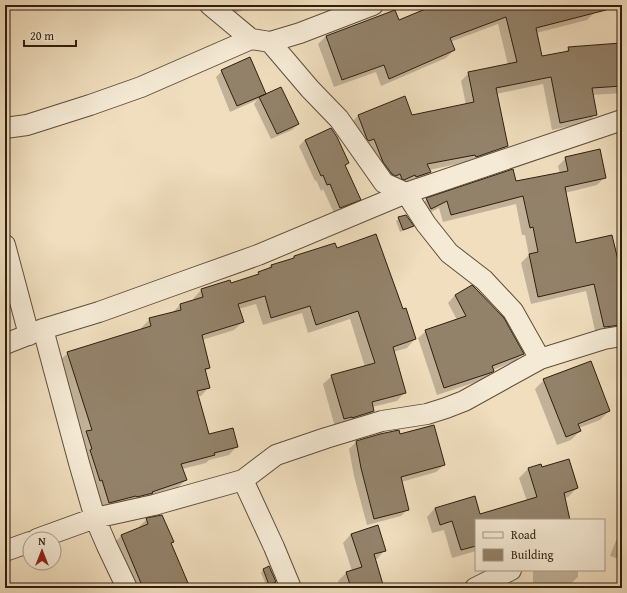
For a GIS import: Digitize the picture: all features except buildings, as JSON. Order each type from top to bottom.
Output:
[{"type":"street","points":[[210,5],[260,40],[339,119],[384,183],[406,193],[426,224],[449,253],[484,280],[513,311],[540,359]]},
{"type":"street","points":[[5,128],[27,124],[97,103],[260,40],[300,33],[373,5]]},
{"type":"street","points":[[5,344],[258,255],[406,193],[622,120]]},
{"type":"street","points":[[5,245],[36,332],[79,463],[95,518],[127,588]]},
{"type":"street","points":[[59,531],[95,518],[154,505],[243,480],[276,455],[382,421],[427,414],[464,401],[540,359],[604,339],[622,336]]},
{"type":"street","points":[[243,480],[291,588]]},
{"type":"street","points":[[5,551],[22,545]]},
{"type":"street","points":[[475,588],[509,571]]}]
